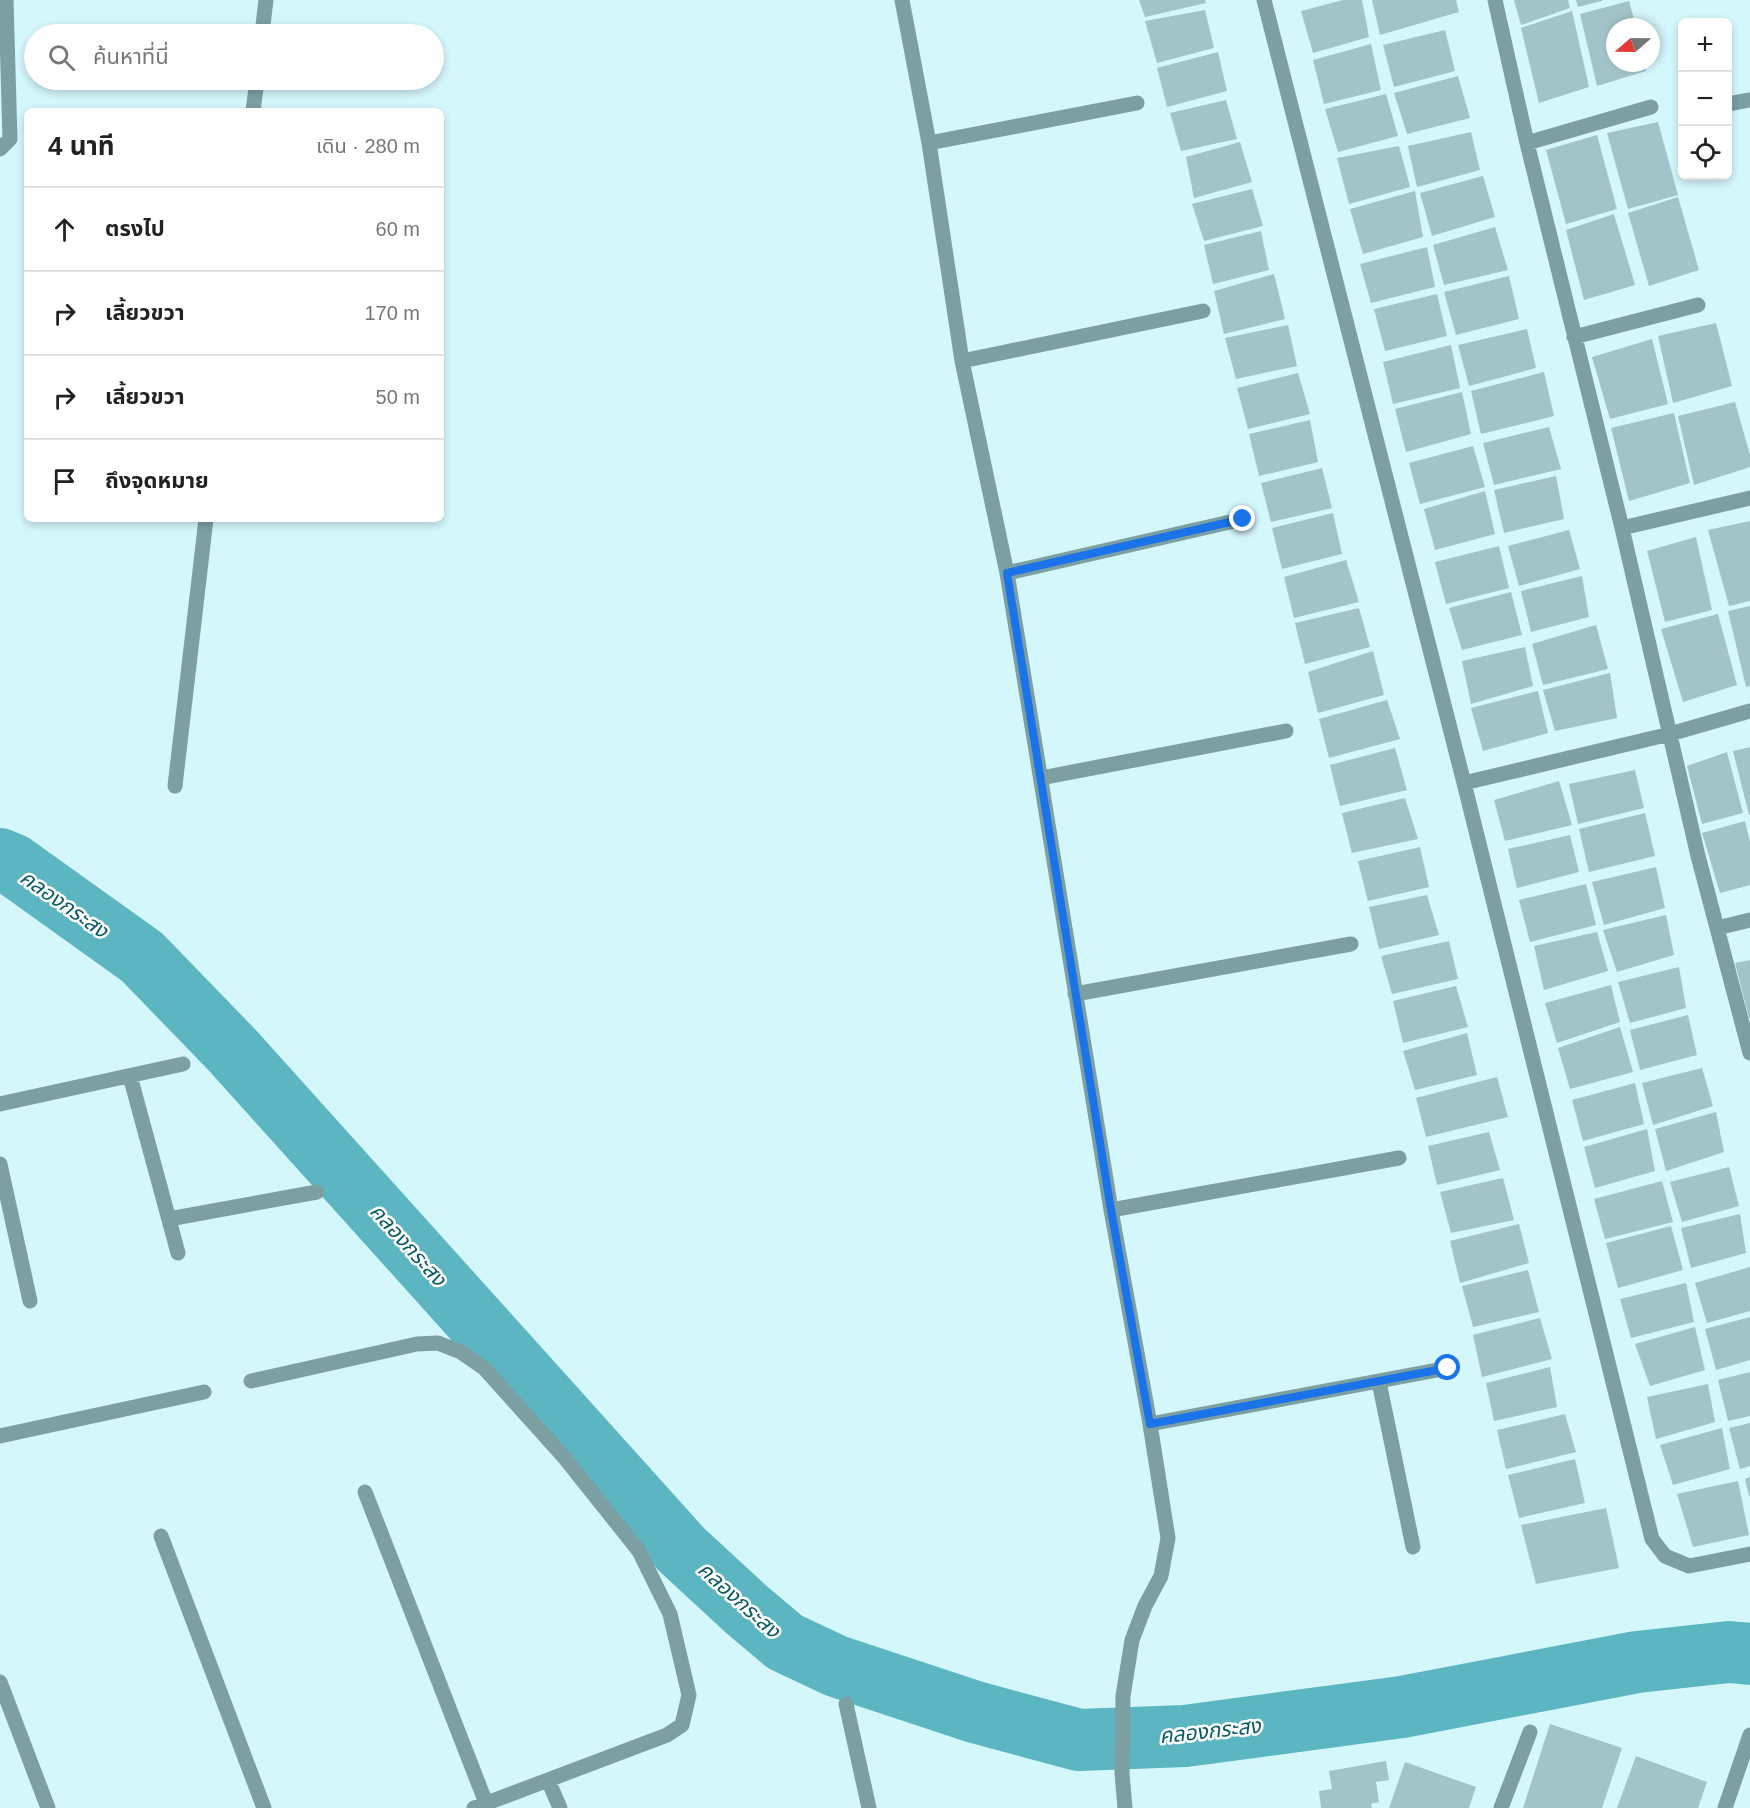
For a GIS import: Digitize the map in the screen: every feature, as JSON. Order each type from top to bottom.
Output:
[{"type":"street","points":[[0,149],[10,139],[6,0]]},
{"type":"street","points":[[263,24],[266,0]]},
{"type":"street","points":[[902,0],[929,143],[962,361],[1007,573],[1111,1210],[1150,1424],[1167,1538],[1161,1576],[1144,1606],[1132,1640],[1123,1696],[1122,1773],[1125,1808]]},
{"type":"street","points":[[1264,0],[1464,783],[1652,1539],[1665,1556],[1689,1566],[1750,1554]]},
{"type":"street","points":[[1495,0],[1527,143],[1670,734],[1750,1053]]},
{"type":"street","points":[[253,108],[256,90]]},
{"type":"street","points":[[1732,103],[1750,100]]},
{"type":"street","points":[[929,143],[1137,103]]},
{"type":"street","points":[[1527,143],[1651,107]]},
{"type":"street","points":[[1574,337],[1698,305]]},
{"type":"street","points":[[962,361],[1203,311]]},
{"type":"street","points":[[1622,528],[1750,498]]},
{"type":"street","points":[[1007,573],[1243,519]]},
{"type":"street","points":[[175,786],[206,522]]},
{"type":"street","points":[[1464,783],[1670,734],[1750,711]]},
{"type":"street","points":[[1041,778],[1286,731]]},
{"type":"street","points":[[1717,928],[1750,920]]},
{"type":"street","points":[[1075,994],[1351,944]]},
{"type":"street","points":[[0,1104],[183,1064]]},
{"type":"street","points":[[130,1076],[178,1253]]},
{"type":"street","points":[[1111,1210],[1399,1158]]},
{"type":"street","points":[[0,1164],[30,1301]]},
{"type":"street","points":[[169,1219],[317,1192]]},
{"type":"street","points":[[251,1381],[417,1344],[438,1343],[461,1352],[484,1368],[564,1457],[639,1551],[670,1614],[689,1695],[682,1725],[667,1735],[480,1806],[365,1492]]},
{"type":"street","points":[[1150,1424],[1448,1368]]},
{"type":"street","points":[[1379,1382],[1413,1547]]},
{"type":"street","points":[[0,1436],[204,1392]]},
{"type":"street","points":[[161,1536],[264,1808]]},
{"type":"street","points":[[0,1682],[48,1808]]},
{"type":"street","points":[[846,1704],[869,1808]]},
{"type":"street","points":[[1501,1808],[1530,1732]]},
{"type":"street","points":[[1725,1808],[1750,1735]]},
{"type":"street","points":[[548,1780],[560,1808]]},
{"type":"building","points":[[1139,0],[1205,0],[1206,3],[1145,17]]},
{"type":"building","points":[[1343,0],[1362,0],[1369,37],[1313,53],[1301,11]]},
{"type":"building","points":[[1372,0],[1456,0],[1459,12],[1380,35]]},
{"type":"building","points":[[1514,0],[1568,0],[1570,8],[1521,25]]},
{"type":"building","points":[[1576,0],[1602,0],[1602,1],[1578,7]]},
{"type":"building","points":[[1629,1],[1634,18],[1606,18],[1606,72],[1643,72],[1597,86],[1580,14]]},
{"type":"building","points":[[1205,10],[1214,48],[1157,63],[1145,21]]},
{"type":"building","points":[[1572,11],[1589,87],[1539,103],[1521,28]]},
{"type":"building","points":[[1445,30],[1455,71],[1394,87],[1383,45]]},
{"type":"building","points":[[1371,44],[1381,90],[1324,104],[1313,60]]},
{"type":"building","points":[[1218,52],[1227,91],[1167,107],[1157,68]]},
{"type":"building","points":[[1458,76],[1470,118],[1407,134],[1394,93]]},
{"type":"building","points":[[1386,94],[1398,136],[1338,152],[1325,109]]},
{"type":"building","points":[[1226,100],[1237,139],[1181,151],[1170,113]]},
{"type":"building","points":[[1658,122],[1678,195],[1628,209],[1607,133]]},
{"type":"building","points":[[1471,132],[1480,170],[1417,187],[1408,146]]},
{"type":"building","points":[[1597,135],[1617,209],[1566,224],[1546,150]]},
{"type":"building","points":[[1240,142],[1252,182],[1194,198],[1186,157]]},
{"type":"building","points":[[1399,146],[1410,187],[1349,204],[1337,158]]},
{"type":"building","points":[[1483,176],[1495,217],[1432,236],[1420,193]]},
{"type":"building","points":[[1252,189],[1263,226],[1204,241],[1192,204]]},
{"type":"building","points":[[1415,191],[1423,237],[1363,254],[1350,209]]},
{"type":"building","points":[[1678,197],[1699,270],[1649,286],[1628,213]]},
{"type":"building","points":[[1614,214],[1635,285],[1584,300],[1566,230]]},
{"type":"building","points":[[1495,227],[1508,270],[1444,285],[1433,245]]},
{"type":"building","points":[[1261,231],[1269,270],[1213,284],[1204,245]]},
{"type":"building","points":[[1427,247],[1435,287],[1371,303],[1360,264]]},
{"type":"building","points":[[1274,274],[1285,319],[1224,334],[1214,291]]},
{"type":"building","points":[[1509,276],[1519,319],[1456,335],[1444,292]]},
{"type":"building","points":[[1437,294],[1447,336],[1385,351],[1374,309]]},
{"type":"building","points":[[1716,323],[1732,386],[1673,403],[1658,336]]},
{"type":"building","points":[[1288,325],[1297,366],[1236,379],[1225,338]]},
{"type":"building","points":[[1527,329],[1536,368],[1469,386],[1458,345]]},
{"type":"building","points":[[1652,339],[1668,404],[1610,419],[1592,357]]},
{"type":"building","points":[[1451,345],[1460,388],[1393,404],[1383,362]]},
{"type":"building","points":[[1544,372],[1554,416],[1481,434],[1471,391]]},
{"type":"building","points":[[1298,373],[1310,414],[1248,429],[1237,388]]},
{"type":"building","points":[[1462,392],[1471,434],[1406,452],[1395,409]]},
{"type":"building","points":[[1735,402],[1750,455],[1750,467],[1694,485],[1678,416]]},
{"type":"building","points":[[1674,413],[1690,483],[1629,501],[1611,428]]},
{"type":"building","points":[[1310,420],[1318,462],[1259,476],[1249,434]]},
{"type":"building","points":[[1549,427],[1561,469],[1494,485],[1483,443]]},
{"type":"building","points":[[1473,446],[1485,487],[1420,504],[1409,463]]},
{"type":"building","points":[[1322,468],[1332,508],[1271,522],[1261,483]]},
{"type":"building","points":[[1556,476],[1564,519],[1504,533],[1494,490]]},
{"type":"building","points":[[1485,491],[1495,534],[1435,550],[1424,509]]},
{"type":"building","points":[[1333,513],[1342,554],[1282,569],[1272,528]]},
{"type":"building","points":[[1750,521],[1750,601],[1729,606],[1708,530]]},
{"type":"building","points":[[1569,530],[1580,569],[1519,586],[1508,546]]},
{"type":"building","points":[[1696,537],[1712,610],[1665,622],[1647,551]]},
{"type":"building","points":[[1499,546],[1509,588],[1446,604],[1435,562]]},
{"type":"building","points":[[1346,560],[1359,602],[1294,618],[1284,577]]},
{"type":"building","points":[[1582,576],[1589,617],[1531,632],[1521,591]]},
{"type":"building","points":[[1511,592],[1522,635],[1462,650],[1449,608]]},
{"type":"building","points":[[1750,606],[1750,686],[1746,687],[1728,611]]},
{"type":"building","points":[[1359,608],[1370,647],[1305,664],[1295,623]]},
{"type":"building","points":[[1718,614],[1737,685],[1683,702],[1661,629]]},
{"type":"building","points":[[1596,625],[1608,669],[1543,685],[1532,644]]},
{"type":"building","points":[[1525,647],[1533,686],[1471,704],[1462,661]]},
{"type":"building","points":[[1373,651],[1384,695],[1318,713],[1308,672]]},
{"type":"building","points":[[1610,673],[1617,718],[1555,731],[1543,690]]},
{"type":"building","points":[[1538,691],[1548,733],[1483,751],[1471,708]]},
{"type":"building","points":[[1387,700],[1400,739],[1329,758],[1319,719]]},
{"type":"building","points":[[1750,747],[1750,815],[1749,815],[1733,751]]},
{"type":"building","points":[[1395,748],[1407,790],[1340,806],[1330,765]]},
{"type":"building","points":[[1727,752],[1743,813],[1702,824],[1687,766]]},
{"type":"building","points":[[1635,770],[1644,808],[1578,824],[1569,784]]},
{"type":"building","points":[[1559,781],[1572,825],[1505,841],[1494,800]]},
{"type":"building","points":[[1405,798],[1418,839],[1352,853],[1342,813]]},
{"type":"building","points":[[1645,813],[1655,856],[1589,872],[1579,829]]},
{"type":"building","points":[[1745,821],[1750,842],[1750,885],[1720,893],[1702,833]]},
{"type":"building","points":[[1570,835],[1579,872],[1517,888],[1508,849]]},
{"type":"building","points":[[1420,847],[1429,887],[1368,901],[1358,861]]},
{"type":"building","points":[[1656,867],[1665,908],[1604,925],[1592,882]]},
{"type":"building","points":[[1586,884],[1596,925],[1530,942],[1519,900]]},
{"type":"building","points":[[1427,895],[1439,935],[1379,949],[1369,907]]},
{"type":"building","points":[[1666,915],[1674,955],[1617,972],[1603,930]]},
{"type":"building","points":[[1597,932],[1608,971],[1544,990],[1534,946]]},
{"type":"building","points":[[1449,941],[1458,979],[1392,994],[1381,956]]},
{"type":"building","points":[[1750,960],[1750,1018],[1749,1018],[1735,963]]},
{"type":"building","points":[[1679,967],[1686,1008],[1630,1023],[1618,982]]},
{"type":"building","points":[[1611,985],[1620,1022],[1557,1043],[1545,1003]]},
{"type":"building","points":[[1456,986],[1468,1027],[1403,1043],[1393,1001]]},
{"type":"building","points":[[1688,1015],[1697,1055],[1640,1070],[1630,1030]]},
{"type":"building","points":[[1620,1027],[1633,1072],[1570,1089],[1558,1048]]},
{"type":"building","points":[[1467,1033],[1477,1075],[1415,1090],[1403,1051]]},
{"type":"building","points":[[1702,1068],[1713,1106],[1653,1125],[1642,1083]]},
{"type":"building","points":[[1497,1077],[1508,1117],[1426,1137],[1416,1098]]},
{"type":"building","points":[[1635,1083],[1644,1124],[1583,1141],[1572,1100]]},
{"type":"building","points":[[1716,1112],[1724,1152],[1666,1171],[1655,1129]]},
{"type":"building","points":[[1647,1129],[1655,1171],[1595,1188],[1584,1147]]},
{"type":"building","points":[[1489,1132],[1500,1170],[1437,1185],[1428,1146]]},
{"type":"building","points":[[1729,1167],[1739,1206],[1682,1222],[1670,1182]]},
{"type":"building","points":[[1503,1178],[1514,1220],[1451,1233],[1440,1192]]},
{"type":"building","points":[[1662,1181],[1673,1222],[1605,1239],[1594,1199]]},
{"type":"building","points":[[1740,1214],[1746,1253],[1691,1268],[1681,1228]]},
{"type":"building","points":[[1519,1224],[1529,1263],[1460,1283],[1450,1241]]},
{"type":"building","points":[[1671,1226],[1683,1270],[1618,1288],[1606,1243]]},
{"type":"building","points":[[1750,1267],[1750,1311],[1707,1323],[1695,1283]]},
{"type":"building","points":[[1528,1270],[1539,1312],[1473,1327],[1462,1286]]},
{"type":"building","points":[[1686,1283],[1694,1322],[1631,1338],[1620,1299]]},
{"type":"building","points":[[1750,1317],[1750,1360],[1716,1370],[1705,1329]]},
{"type":"building","points":[[1540,1318],[1552,1359],[1482,1377],[1473,1335]]},
{"type":"building","points":[[1695,1327],[1705,1370],[1650,1386],[1635,1344]]},
{"type":"building","points":[[1550,1367],[1557,1407],[1494,1421],[1486,1383]]},
{"type":"building","points":[[1750,1372],[1750,1416],[1728,1421],[1718,1380]]},
{"type":"building","points":[[1708,1384],[1715,1422],[1656,1439],[1647,1397]]},
{"type":"building","points":[[1565,1414],[1576,1452],[1506,1469],[1497,1430]]},
{"type":"building","points":[[1750,1423],[1750,1466],[1740,1469],[1729,1428]]},
{"type":"building","points":[[1722,1428],[1730,1469],[1673,1485],[1660,1445]]},
{"type":"building","points":[[1575,1459],[1585,1503],[1519,1518],[1508,1475]]},
{"type":"building","points":[[1750,1477],[1750,1496],[1749,1496],[1745,1479]]},
{"type":"building","points":[[1738,1481],[1749,1535],[1693,1547],[1677,1494]]},
{"type":"building","points":[[1606,1508],[1619,1568],[1536,1584],[1521,1525]]},
{"type":"building","points":[[1550,1724],[1622,1748],[1602,1808],[1523,1808]]},
{"type":"building","points":[[1636,1756],[1707,1782],[1698,1808],[1617,1808]]},
{"type":"building","points":[[1386,1761],[1389,1780],[1376,1782],[1379,1802],[1371,1804],[1372,1808],[1321,1808],[1319,1791],[1332,1789],[1329,1771]]},
{"type":"building","points":[[1405,1762],[1476,1787],[1469,1808],[1389,1808]]},
{"type":"waterway","name":"คลองกระสง","points":[[0,859],[12,864],[142,957],[233,1051],[682,1550],[785,1642],[836,1666],[975,1712],[1079,1740],[1185,1736],[1402,1707],[1637,1662],[1729,1652],[1750,1654]]},
{"type":"route","points":[[1243,519],[1007,573],[1111,1210],[1150,1424],[1448,1368]]}]
